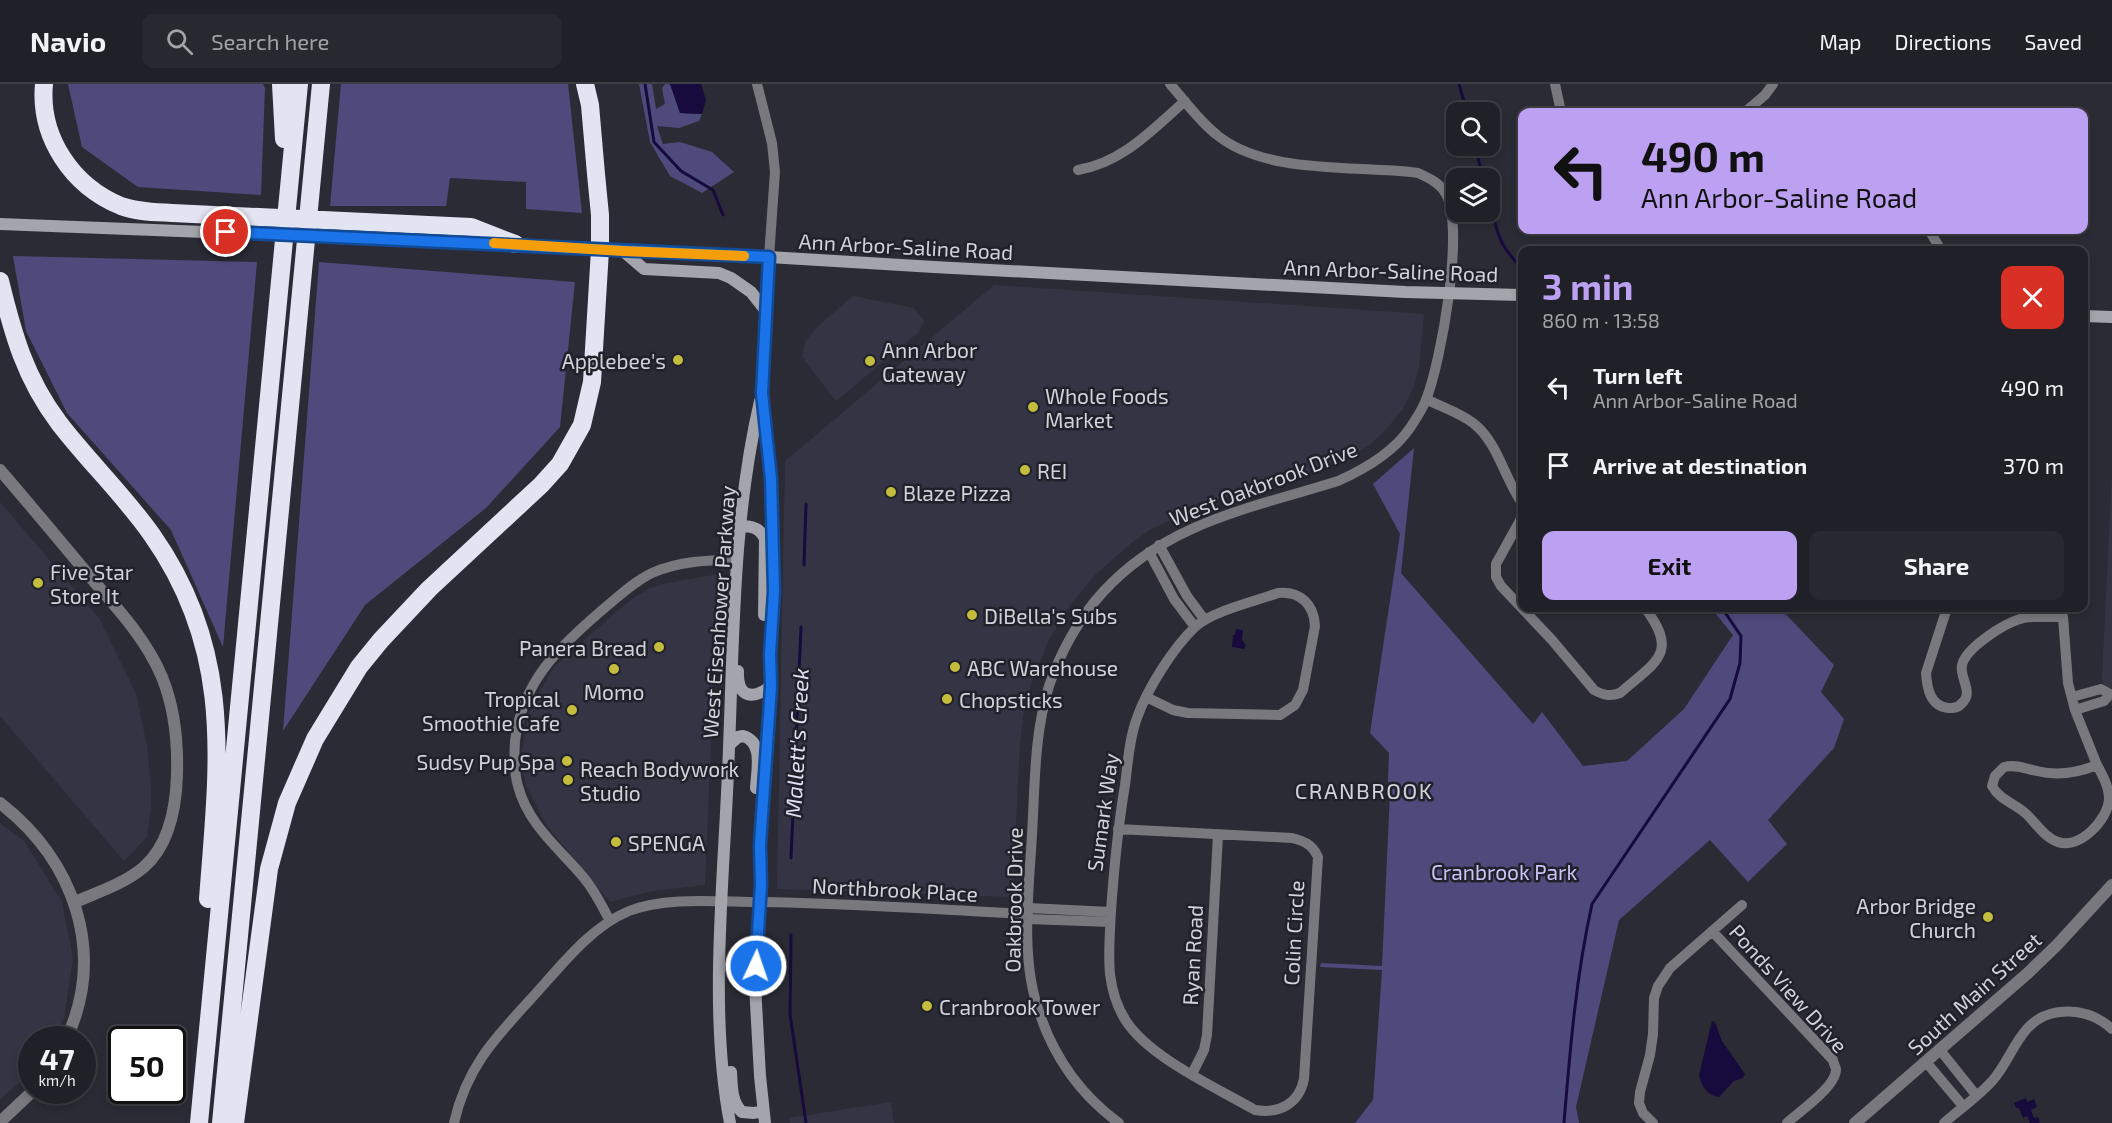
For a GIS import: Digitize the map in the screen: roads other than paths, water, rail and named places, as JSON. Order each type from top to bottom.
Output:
[{"type":"highway","points":[[44,84],[46,120],[55,146],[67,165],[101,196],[122,206],[142,211],[249,225],[346,229],[471,227],[515,244]]},
{"type":"highway","points":[[281,84],[289,190]]},
{"type":"highway","points":[[199,1123],[299,84]]},
{"type":"highway","points":[[221,1123],[321,84]]},
{"type":"highway","points":[[235,1123],[269,868],[284,814],[315,739],[359,668],[381,640],[429,589],[541,485],[560,464],[582,425],[592,382],[600,250],[600,215],[590,105],[585,84]]},
{"type":"highway","points":[[0,281],[14,339],[40,394],[58,422],[152,534],[180,581],[203,641],[214,695],[218,744],[203,962],[207,1028]]},
{"type":"main road","points":[[0,224],[249,225]]},
{"type":"main road","name":"Ann Arbor-Saline Road","points":[[515,244],[1518,295]]},
{"type":"main road","points":[[623,251],[644,268],[719,273],[731,278],[751,292],[766,310]]},
{"type":"main road","name":"West Eisenhower Parkway","points":[[764,1117],[755,985],[774,591],[771,479],[762,393],[769,257]]},
{"type":"main road","points":[[2088,316],[2112,317]]},
{"type":"main road","name":"West Eisenhower Parkway","points":[[730,1123],[724,1091],[719,990],[721,901],[737,560],[751,439],[762,393]]},
{"type":"main road","points":[[741,526],[754,528],[761,532],[765,539],[764,642],[770,654]]},
{"type":"main road","points":[[736,587],[742,598],[738,676],[740,685],[744,692],[752,696],[760,695],[771,686]]},
{"type":"main road","points":[[729,745],[742,736],[752,741],[758,748],[755,826],[760,845]]},
{"type":"main road","points":[[719,990],[726,1008],[736,1107],[742,1112],[764,1117]]},
{"type":"street","points":[[757,84],[772,143],[775,172],[769,257]]},
{"type":"street","name":"West Oakbrook Drive","points":[[1036,757],[1042,710],[1049,685],[1080,622],[1103,592],[1131,565],[1180,533],[1338,481],[1378,459],[1408,431],[1426,399],[1439,354],[1449,293],[1453,213],[1446,193],[1434,180],[1418,173],[1399,170],[1278,163],[1233,147],[1215,134],[1170,84]]},
{"type":"street","points":[[1555,84],[1560,108]]},
{"type":"street","points":[[1750,108],[1765,95],[1773,84]]},
{"type":"street","points":[[1078,170],[1110,161],[1133,147],[1185,101]]},
{"type":"street","points":[[1426,399],[1474,423],[1493,449],[1518,495]]},
{"type":"street","points":[[0,470],[133,628],[158,668],[171,703],[178,752],[177,788],[169,827],[156,852],[144,867],[115,885],[75,902]]},
{"type":"street","points":[[1518,524],[1496,564],[1496,577],[1501,586],[1518,604]]},
{"type":"street","points":[[1146,697],[1173,710],[1188,713],[1273,716],[1288,712],[1304,690],[1315,626],[1315,617],[1306,600],[1289,592],[1278,593],[1204,619],[1186,596],[1159,545]]},
{"type":"street","points":[[1149,552],[1174,599],[1195,627]]},
{"type":"street","points":[[610,921],[594,892],[546,838],[521,795],[514,760],[517,726],[521,711],[530,689],[553,656],[586,624],[635,583],[653,572],[681,563],[737,560]]},
{"type":"street","points":[[1526,612],[1594,690],[1602,695],[1613,696],[1620,693],[1659,660],[1663,648],[1662,637],[1648,612]]},
{"type":"street","points":[[1946,612],[1926,673],[1933,701],[1945,708],[1961,705],[1967,696],[1962,665],[1966,655],[1973,648],[2019,619],[2038,612],[2064,612],[2068,683],[2075,710],[2108,790],[2107,809],[2098,824],[2082,838],[2066,843],[2051,839],[2022,810],[1999,796],[1992,786],[1995,776],[2004,767],[2018,766],[2037,772],[2059,774],[2097,765]]},
{"type":"street","name":"Sumark Way","points":[[1192,1074],[1145,1044],[1125,1019],[1117,1002],[1110,971],[1110,917],[1113,863],[1134,728],[1146,697],[1161,671],[1195,627],[1204,619]]},
{"type":"street","points":[[2072,697],[2101,689],[2111,696],[2104,701],[2075,710]]},
{"type":"street","name":"Oakbrook Drive","points":[[1036,757],[1028,914],[1031,980],[1044,1027],[1055,1050],[1076,1081],[1095,1103],[1119,1123]]},
{"type":"street","points":[[0,803],[20,818],[37,836],[60,872],[75,902],[84,941],[84,954],[82,980],[71,1026]]},
{"type":"street","name":"Colin Circle","points":[[1118,829],[1302,840],[1310,845],[1318,857],[1302,1090],[1292,1103],[1268,1112],[1255,1110],[1192,1074]]},
{"type":"street","name":"Ryan Road","points":[[1192,1074],[1204,1050],[1207,1035],[1218,835]]},
{"type":"street","name":"South Main Street","points":[[1855,1123],[2057,945],[2112,885]]},
{"type":"street","name":"Northbrook Place","points":[[453,1123],[469,1079],[492,1041],[582,944],[610,921],[630,911],[651,905],[721,901],[1110,917]]},
{"type":"street","points":[[1653,1123],[1639,1103],[1653,1034],[1654,998],[1663,975],[1742,905]]},
{"type":"street","name":"Ponds View Drive","points":[[1712,931],[1833,1060],[1836,1069],[1829,1087],[1787,1123]]},
{"type":"street","points":[[1944,1123],[1990,1084],[2001,1071],[2027,1028],[2048,1015],[2065,1011],[2091,1015],[2112,1029]]},
{"type":"street","points":[[1940,1050],[1976,1095]]},
{"type":"street","points":[[1926,1062],[1963,1106]]},
{"type":"street","points":[[0,1122],[19,1104]]},
{"type":"waterway","name":"Mallett's Creek","points":[[645,84],[654,142],[681,171],[713,190],[723,215]]},
{"type":"waterway","points":[[1459,84],[1464,102]]},
{"type":"waterway","points":[[1478,156],[1480,168]]},
{"type":"waterway","points":[[1495,222],[1504,246],[1518,264]]},
{"type":"waterway","name":"Mallett's Creek","points":[[804,565],[806,504]]},
{"type":"waterway","points":[[1564,1123],[1578,986],[1592,904],[1730,699],[1740,663],[1741,636],[1725,612]]},
{"type":"waterway","name":"Mallett's Creek","points":[[791,858],[801,627]]},
{"type":"waterway","name":"Mallett's Creek","points":[[791,935],[790,1014],[806,1123]]},
{"type":"place","name":"Applebee's","points":[[678,360]]},
{"type":"place","name":"Ann Arbor Gateway","points":[[870,361]]},
{"type":"place","name":"Whole Foods Market","points":[[1033,407]]},
{"type":"place","name":"REI","points":[[1025,470]]},
{"type":"place","name":"Blaze Pizza","points":[[891,492]]},
{"type":"place","name":"Five Star Store It","points":[[38,583]]},
{"type":"place","name":"DiBella's Subs","points":[[972,615]]},
{"type":"place","name":"Panera Bread","points":[[659,647]]},
{"type":"place","name":"ABC Warehouse","points":[[955,667]]},
{"type":"place","name":"Momo","points":[[614,669]]},
{"type":"place","name":"Chopsticks","points":[[947,699]]},
{"type":"place","name":"Tropical Smoothie Cafe","points":[[572,710]]},
{"type":"place","name":"Sudsy Pup Spa","points":[[567,761]]},
{"type":"place","name":"Reach Bodywork Studio","points":[[568,780]]},
{"type":"place","name":"SPENGA","points":[[616,842]]},
{"type":"place","name":"Arbor Bridge Church","points":[[1988,917]]},
{"type":"place","name":"Cranbrook Tower","points":[[927,1006]]},
{"type":"district","name":"CRANBROOK","points":[[1364,790]]},
{"type":"park label","name":"Cranbrook Park","points":[[1504,871]]}]
